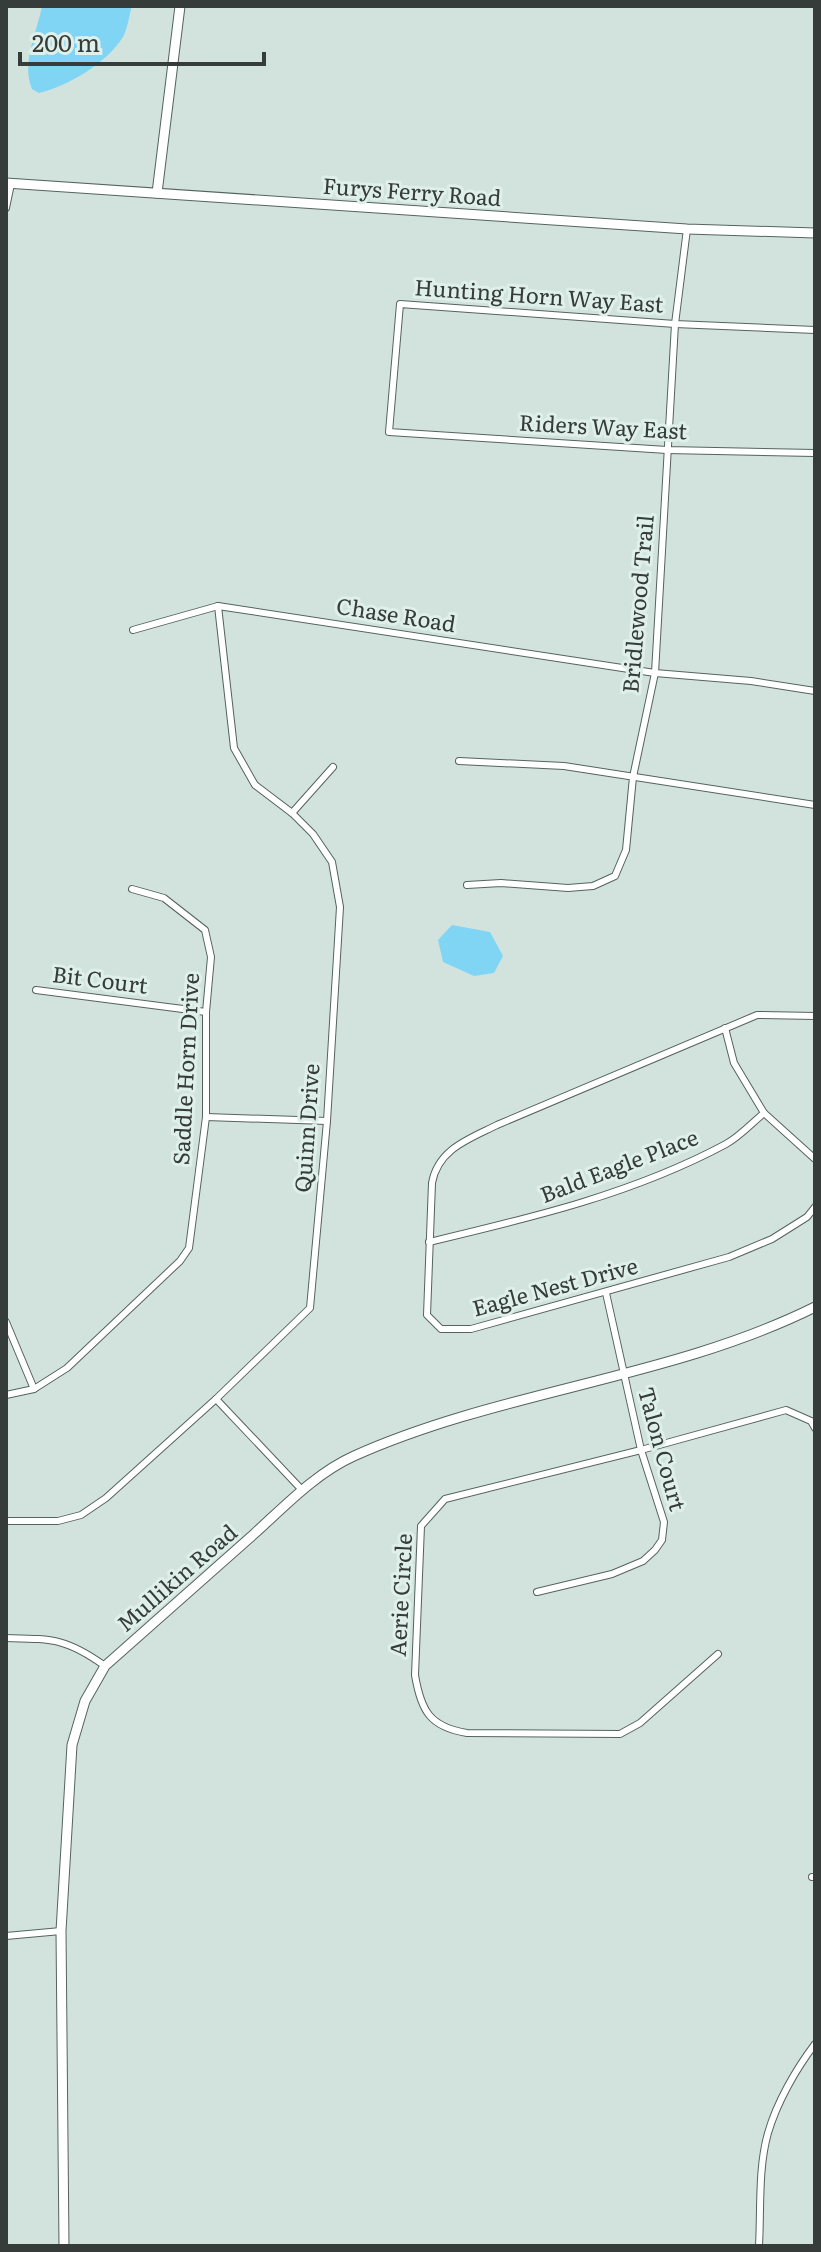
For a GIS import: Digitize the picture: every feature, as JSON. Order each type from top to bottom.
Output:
[{"type":"street","points":[[157,193],[180,6]]},
{"type":"street","points":[[6,208],[8,184]]},
{"type":"street","name":"Furys Ferry Road","points":[[8,184],[687,229],[815,233]]},
{"type":"street","name":"Bridlewood Trail","points":[[467,885],[593,886],[615,876],[626,850],[633,777],[655,673],[675,324],[687,229]]},
{"type":"street","name":"Hunting Horn Way East","points":[[389,432],[400,304],[675,324],[815,330]]},
{"type":"street","name":"Riders Way East","points":[[389,432],[667,450],[815,453]]},
{"type":"street","name":"Chase Road","points":[[133,630],[218,606],[655,673],[751,681],[815,691]]},
{"type":"street","name":"Quinn Drive","points":[[6,1521],[58,1521],[81,1515],[106,1498],[216,1399],[310,1308],[327,1121],[340,907],[332,862],[313,834],[292,813],[255,785],[234,748],[218,606]]},
{"type":"street","points":[[459,761],[564,766],[815,805]]},
{"type":"street","points":[[292,813],[333,767]]},
{"type":"street","name":"Saddle Horn Drive","points":[[6,1395],[34,1389],[67,1368],[180,1261],[189,1248],[206,1117],[206,1012],[211,957],[205,930],[164,898],[132,889]]},
{"type":"street","name":"Bit Court","points":[[36,990],[206,1012]]},
{"type":"street","name":"Eagle Nest Drive","points":[[815,1016],[757,1015],[497,1125],[445,1154],[435,1167],[427,1315],[441,1329],[471,1329],[606,1293],[729,1257],[772,1239],[807,1217],[815,1207]]},
{"type":"street","points":[[725,1028],[734,1063],[764,1113],[815,1159]]},
{"type":"street","name":"Bald Eagle Place","points":[[429,1242],[539,1216],[597,1198],[728,1143],[764,1113]]},
{"type":"street","points":[[206,1117],[327,1121]]},
{"type":"street","name":"Talon Court","points":[[537,1592],[612,1574],[643,1561],[662,1540],[664,1522],[641,1450],[606,1293]]},
{"type":"street","name":"Mullikin Road","points":[[64,2246],[61,1931],[72,1745],[85,1701],[105,1666],[303,1491],[352,1457],[424,1429],[678,1359],[753,1335],[815,1307]]},
{"type":"street","points":[[6,1322],[34,1389]]},
{"type":"street","points":[[216,1399],[303,1491]]},
{"type":"street","name":"Aerie Circle","points":[[718,1654],[640,1723],[620,1734],[467,1733],[444,1729],[429,1715],[419,1698],[415,1675],[421,1526],[445,1499],[786,1410],[811,1421],[815,1428]]},
{"type":"street","points":[[6,1638],[53,1639],[83,1651],[105,1666]]},
{"type":"street","points":[[6,1936],[61,1931]]},
{"type":"street","points":[[759,2246],[768,2130],[799,2064],[815,2044]]},
{"type":"water","points":[[42,6],[132,6],[123,37],[107,56],[74,79],[39,93],[32,89],[28,68]]},
{"type":"water","points":[[452,925],[490,932],[503,956],[494,973],[474,976],[443,962],[438,940]]}]
